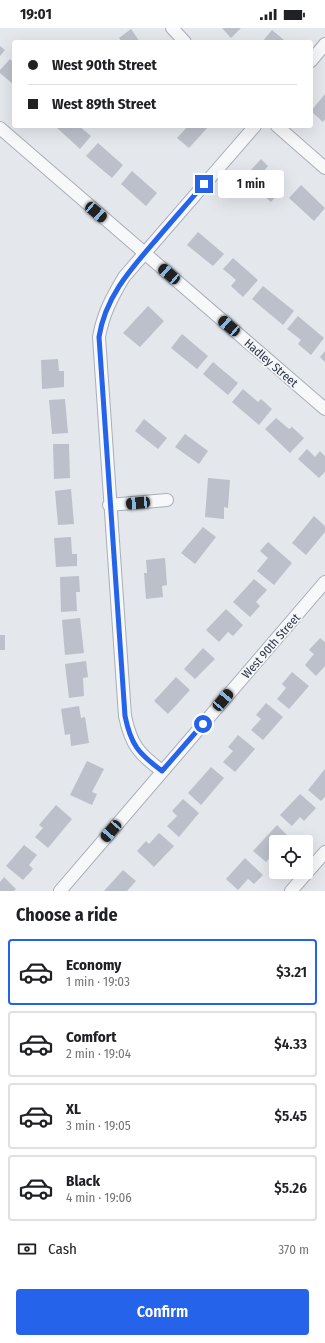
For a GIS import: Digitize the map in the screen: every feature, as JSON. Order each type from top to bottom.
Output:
[{"type":"street","points":[[172,28],[183,40]]},
{"type":"street","points":[[313,59],[325,44]]},
{"type":"street","name":"Hadley Street","points":[[0,128],[325,409]]},
{"type":"street","points":[[162,771],[137,750],[129,735],[125,716],[109,505],[99,337],[101,322],[109,302],[124,277],[252,128]]},
{"type":"street","points":[[279,128],[325,168]]},
{"type":"street","points":[[109,505],[167,500]]},
{"type":"street","name":"West 90th Street","points":[[60,891],[325,582]]},
{"type":"street","points":[[291,891],[325,852]]},
{"type":"building","points":[[222,28],[241,28],[231,38]]},
{"type":"building","points":[[131,29],[139,40],[120,40],[119,38]]},
{"type":"building","points":[[272,30],[284,40],[264,40]]},
{"type":"building","points":[[0,46],[5,50],[0,56]]},
{"type":"building","points":[[10,59],[12,61],[12,83],[0,73],[0,70]]},
{"type":"building","points":[[325,94],[325,119],[323,122],[313,113],[313,109]]},
{"type":"building","points":[[57,128],[81,128],[91,136],[80,149]]},
{"type":"building","points":[[186,128],[207,128],[189,148],[177,138]]},
{"type":"building","points":[[98,143],[123,165],[112,178],[86,156]]},
{"type":"building","points":[[261,159],[268,166],[263,172],[282,189],[271,202],[249,183],[256,176],[250,171]]},
{"type":"building","points":[[132,171],[157,193],[146,206],[121,184]]},
{"type":"building","points":[[301,185],[325,208],[314,221],[289,198]]},
{"type":"building","points":[[198,232],[224,254],[213,266],[187,245]]},
{"type":"building","points":[[233,258],[258,280],[243,297],[231,286],[236,280],[223,269]]},
{"type":"building","points":[[263,286],[294,311],[283,325],[252,299]]},
{"type":"building","points":[[148,306],[164,321],[140,347],[123,333]]},
{"type":"building","points":[[298,316],[324,338],[311,355],[298,344],[301,340],[287,329]]},
{"type":"building","points":[[182,334],[208,356],[197,369],[171,348]]},
{"type":"building","points":[[325,351],[325,362],[320,357]]},
{"type":"building","points":[[58,359],[59,371],[64,371],[64,387],[42,389],[41,360]]},
{"type":"building","points":[[213,362],[238,383],[228,395],[203,374]]},
{"type":"building","points":[[243,389],[258,402],[261,399],[272,409],[259,425],[232,402]]},
{"type":"building","points":[[65,399],[68,433],[52,434],[49,400]]},
{"type":"building","points":[[276,418],[289,429],[292,427],[304,438],[290,453],[265,429]]},
{"type":"building","points":[[144,419],[167,438],[158,449],[135,431]]},
{"type":"building","points":[[185,434],[208,451],[199,464],[175,447]]},
{"type":"building","points":[[53,444],[69,444],[70,478],[54,479]]},
{"type":"building","points":[[307,449],[315,457],[320,451],[325,456],[325,472],[319,478],[298,459]]},
{"type":"building","points":[[208,478],[230,480],[228,508],[224,507],[224,519],[205,517]]},
{"type":"building","points":[[71,489],[74,524],[58,525],[55,491]]},
{"type":"building","points":[[314,516],[325,526],[325,532],[306,555],[292,543]]},
{"type":"building","points":[[203,527],[216,537],[195,564],[181,553]]},
{"type":"building","points":[[71,537],[72,554],[77,554],[77,566],[56,567],[54,538]]},
{"type":"building","points":[[268,542],[292,563],[274,585],[257,571],[268,558],[260,551]]},
{"type":"building","points":[[165,558],[167,585],[162,586],[163,597],[146,599],[144,573],[147,573],[146,560]]},
{"type":"building","points":[[79,576],[80,592],[76,592],[77,611],[61,612],[60,577]]},
{"type":"building","points":[[254,579],[267,590],[256,602],[260,606],[250,617],[233,602]]},
{"type":"building","points":[[226,609],[243,625],[233,636],[228,632],[219,642],[206,630]]},
{"type":"building","points":[[80,618],[84,653],[65,655],[62,620]]},
{"type":"building","points":[[0,635],[5,635],[5,650],[0,650]]},
{"type":"building","points":[[320,638],[325,642],[325,666],[316,676],[305,665],[314,654],[309,650]]},
{"type":"building","points":[[203,648],[215,659],[195,679],[184,669]]},
{"type":"building","points":[[86,661],[88,677],[83,678],[84,696],[69,698],[65,664]]},
{"type":"building","points":[[292,672],[309,686],[289,709],[277,699],[286,688],[282,684]]},
{"type":"building","points":[[176,677],[190,690],[168,714],[154,701]]},
{"type":"building","points":[[266,703],[283,717],[263,740],[251,730],[261,719],[256,715]]},
{"type":"building","points":[[79,706],[81,718],[85,717],[89,743],[71,746],[70,734],[65,735],[61,709]]},
{"type":"building","points":[[238,735],[255,749],[235,772],[223,762],[233,751],[228,747]]},
{"type":"building","points":[[87,761],[104,769],[92,792],[97,794],[92,805],[70,795]]},
{"type":"building","points":[[211,767],[224,778],[201,805],[188,793]]},
{"type":"building","points":[[325,769],[325,797],[321,801],[308,790]]},
{"type":"building","points":[[300,794],[316,808],[304,821],[300,817],[292,826],[280,815]]},
{"type":"building","points":[[183,799],[199,813],[179,837],[167,826],[177,816],[172,811]]},
{"type":"building","points":[[56,805],[72,819],[48,848],[35,837],[43,828],[39,825]]},
{"type":"building","points":[[277,825],[287,835],[269,835],[269,859],[266,862],[253,851]]},
{"type":"building","points":[[159,833],[174,846],[154,867],[137,851],[146,841],[149,844]]},
{"type":"building","points":[[24,845],[37,855],[29,865],[33,869],[23,880],[6,866]]},
{"type":"building","points":[[245,858],[263,875],[254,884],[248,879],[238,890],[226,879]]},
{"type":"building","points":[[123,870],[136,881],[127,891],[104,891]]},
{"type":"building","points":[[4,877],[16,889],[14,891],[0,891],[0,882]]},
{"type":"route","points":[[203,724],[162,771],[137,750],[129,735],[125,716],[109,505],[99,337],[101,322],[109,302],[124,277],[204,184]]}]
